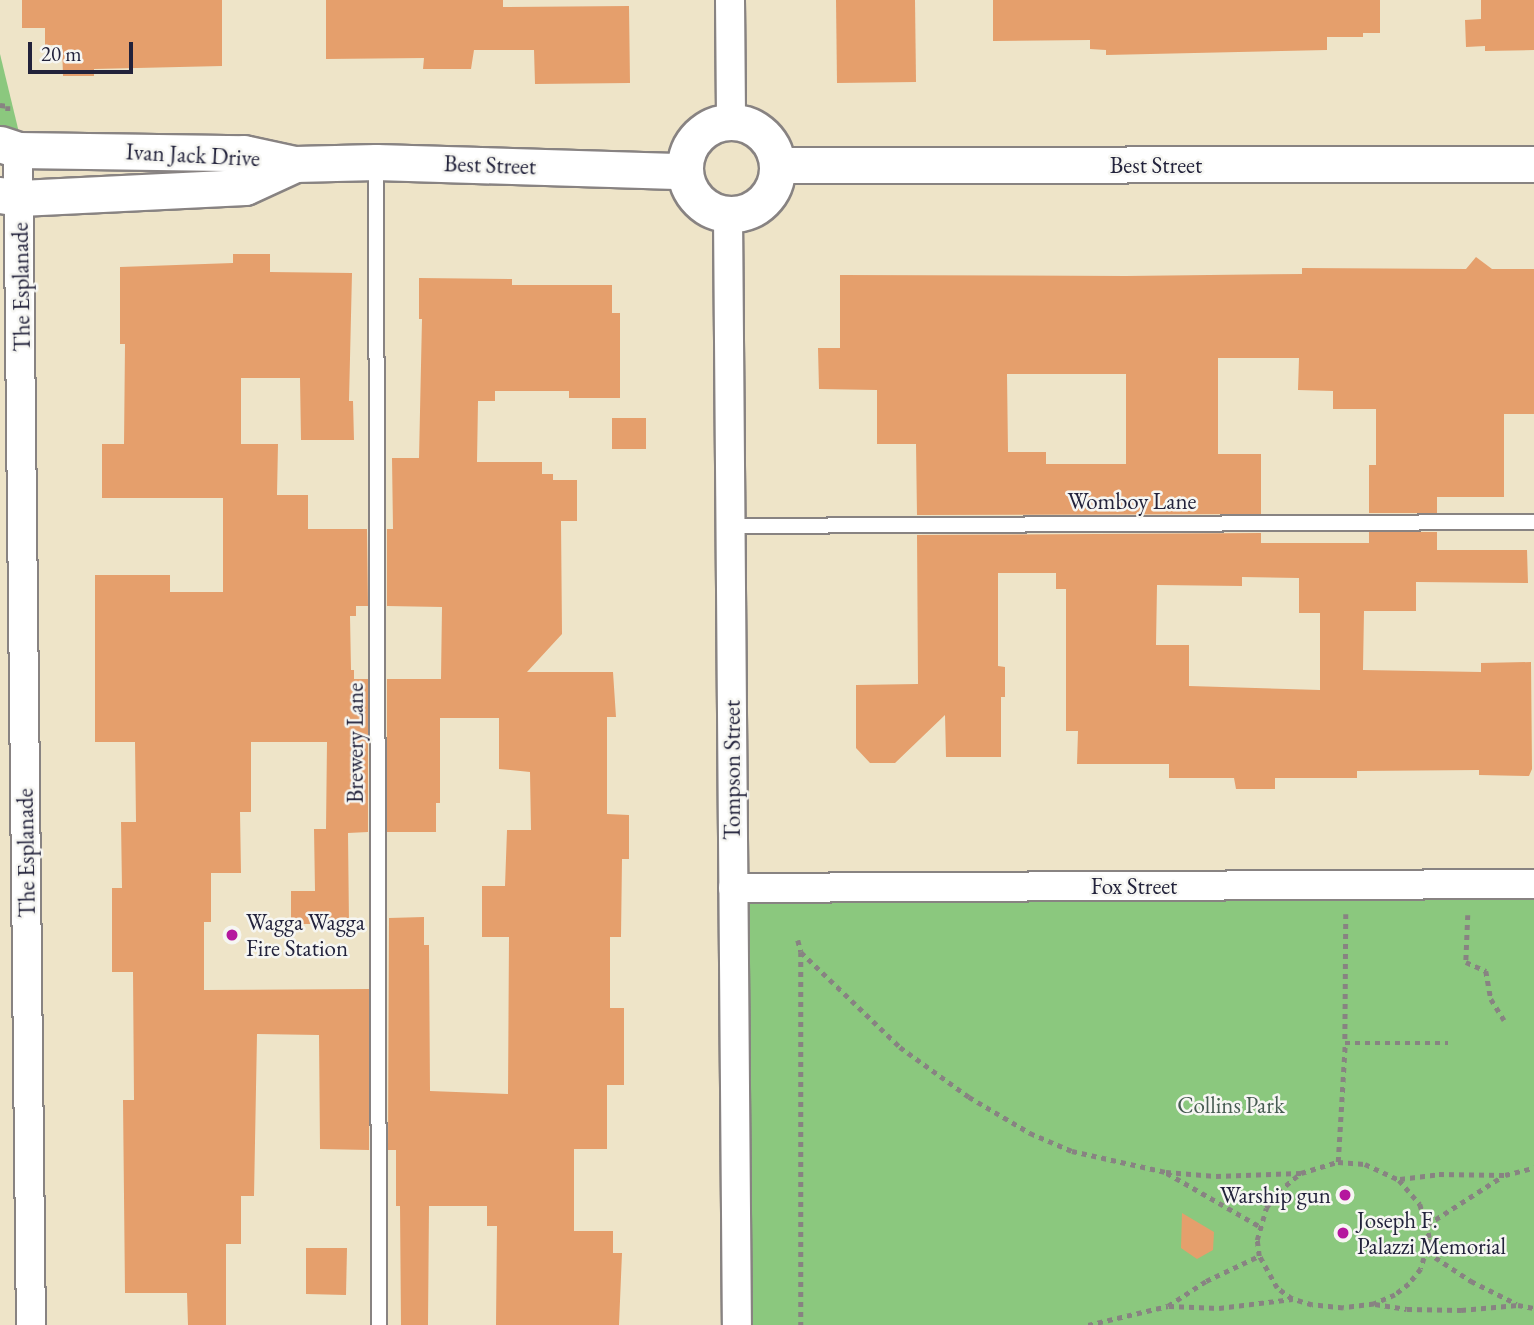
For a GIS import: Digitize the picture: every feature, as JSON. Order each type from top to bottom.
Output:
[{"type":"street","points":[[730,0],[731,121]]},
{"type":"street","points":[[731,121],[745,124],[767,139],[777,165],[776,181],[764,201],[744,214],[728,215],[703,206],[687,184],[684,171],[692,142],[716,124],[731,121]]},
{"type":"street","name":"Ivan Jack Drive","points":[[9,147],[244,153],[295,164]]},
{"type":"street","name":"The Esplanade","points":[[9,147],[22,381],[31,1325]]},
{"type":"street","name":"Best Street","points":[[295,164],[376,162],[684,171]]},
{"type":"street","name":"Ivan Jack Drive","points":[[10,197],[245,187],[295,164]]},
{"type":"street","name":"Best Street","points":[[777,165],[1534,164]]},
{"type":"street","name":"Tompson Street","points":[[728,215],[737,1325]]},
{"type":"street","name":"The Esplanade","points":[[0,337],[22,381]]},
{"type":"street","name":"Fox Street","points":[[733,888],[1534,884]]},
{"type":"lane","name":"Brewery Lane","points":[[376,162],[379,1325]]},
{"type":"lane","name":"Womboy Lane","points":[[730,526],[1534,522]]},
{"type":"path","points":[[1469,884],[1466,962],[1486,971],[1491,999],[1504,1020]]},
{"type":"path","points":[[1338,1162],[1345,1043],[1346,885]]},
{"type":"path","points":[[798,940],[801,952],[801,1325]]},
{"type":"path","points":[[801,952],[900,1047],[969,1097],[1030,1133],[1072,1151],[1166,1172],[1216,1176],[1301,1173],[1338,1162],[1365,1164],[1399,1180],[1420,1204],[1430,1239],[1421,1269],[1409,1284],[1395,1295],[1374,1304]]},
{"type":"path","points":[[1345,1043],[1448,1044]]},
{"type":"path","points":[[1399,1180],[1439,1174],[1505,1175],[1534,1168]]},
{"type":"path","points":[[1166,1172],[1259,1226]]},
{"type":"path","points":[[1292,1299],[1277,1288],[1259,1256],[1259,1226],[1266,1208],[1278,1192],[1301,1173]]},
{"type":"path","points":[[1427,1225],[1505,1175]]},
{"type":"path","points":[[1427,1252],[1518,1305]]},
{"type":"path","points":[[1168,1306],[1206,1281],[1259,1256]]},
{"type":"path","points":[[1088,1325],[1168,1306],[1219,1308],[1292,1299],[1343,1308],[1374,1304],[1461,1310],[1518,1305],[1534,1308]]},
{"type":"green space","points":[[0,54],[22,145],[0,139]]},
{"type":"green space","name":"Collins Park","points":[[1534,884],[1534,1325],[737,1325],[733,888]]},
{"type":"building","points":[[22,0],[222,0],[222,66],[94,69],[94,76],[63,76],[62,45],[45,45],[45,28],[22,28]]},
{"type":"building","points":[[326,0],[503,0],[503,7],[629,6],[630,83],[535,84],[534,50],[474,50],[471,69],[423,69],[424,58],[326,59]]},
{"type":"building","points":[[836,0],[915,0],[916,82],[837,83]]},
{"type":"building","points":[[993,0],[1380,0],[1380,33],[1363,33],[1363,37],[1327,37],[1327,50],[1106,55],[1106,50],[1090,49],[1090,40],[993,41]]},
{"type":"building","points":[[1481,0],[1534,0],[1534,50],[1485,51],[1485,46],[1466,47],[1465,20],[1481,19]]},
{"type":"building","points":[[233,254],[270,254],[270,272],[352,273],[349,401],[353,401],[354,440],[301,440],[300,378],[241,378],[241,444],[278,444],[277,495],[308,495],[308,529],[367,529],[368,606],[356,606],[356,616],[350,616],[351,670],[354,670],[354,679],[368,679],[368,832],[348,833],[349,924],[291,924],[291,891],[315,891],[314,829],[326,829],[327,742],[251,742],[251,812],[240,812],[241,873],[211,873],[211,922],[204,922],[204,990],[369,989],[369,1150],[320,1149],[319,1035],[257,1034],[254,1196],[241,1196],[241,1244],[226,1244],[226,1325],[188,1325],[187,1293],[125,1293],[123,1100],[134,1100],[133,972],[112,972],[112,888],[122,888],[121,822],[136,822],[135,742],[95,742],[95,575],[170,575],[170,592],[223,592],[223,498],[102,498],[102,444],[124,444],[125,344],[120,344],[120,267],[233,263]]},
{"type":"building","points":[[1476,257],[1492,269],[1534,269],[1534,414],[1504,414],[1504,497],[1437,497],[1437,513],[1369,513],[1369,465],[1376,465],[1376,409],[1333,409],[1333,391],[1298,390],[1299,358],[1218,358],[1218,454],[1261,454],[1261,514],[917,515],[916,444],[877,444],[877,390],[819,389],[818,348],[840,348],[840,275],[1126,276],[1302,274],[1302,268],[1466,269]],"holes":[[[1007,374],[1126,374],[1126,464],[1046,464],[1046,452],[1008,452]]]},
{"type":"building","points":[[419,278],[512,279],[512,285],[612,285],[612,313],[620,313],[620,398],[569,398],[569,391],[495,391],[495,401],[478,401],[477,462],[542,462],[542,474],[553,474],[553,480],[577,480],[577,521],[561,521],[562,634],[527,672],[613,672],[616,717],[607,717],[607,814],[629,815],[629,859],[622,859],[621,937],[610,937],[610,1008],[624,1008],[624,1085],[607,1085],[607,1149],[574,1149],[574,1231],[613,1231],[613,1253],[622,1253],[619,1325],[496,1325],[497,1226],[487,1226],[487,1206],[429,1206],[428,1325],[401,1325],[400,1206],[396,1206],[396,1150],[388,1150],[389,918],[424,917],[424,945],[429,945],[430,1091],[508,1094],[509,937],[482,937],[482,886],[505,886],[507,830],[531,830],[530,772],[499,769],[499,718],[440,718],[440,803],[436,803],[436,832],[387,832],[387,679],[441,679],[442,607],[387,606],[387,529],[393,529],[392,458],[419,458],[422,319],[419,319]]},
{"type":"building","points":[[612,418],[646,418],[646,449],[612,449]]},
{"type":"building","points":[[1369,532],[1437,532],[1437,550],[1527,550],[1528,583],[1416,582],[1416,611],[1364,611],[1363,670],[1481,672],[1481,663],[1531,662],[1532,769],[1529,776],[1479,775],[1479,770],[1357,771],[1357,778],[1275,778],[1275,789],[1236,789],[1234,778],[1169,778],[1169,764],[1077,764],[1078,731],[1066,731],[1066,589],[1056,589],[1056,573],[998,573],[998,666],[1005,667],[1005,697],[1001,697],[1001,757],[946,757],[945,715],[895,763],[870,763],[856,748],[856,685],[918,684],[917,535],[1261,533],[1261,543],[1369,543]],"holes":[[[1242,577],[1299,578],[1299,613],[1320,613],[1320,690],[1189,686],[1189,645],[1156,645],[1157,585],[1242,586]]]},
{"type":"building","points":[[1182,1213],[1214,1232],[1213,1250],[1197,1259],[1181,1248]]},
{"type":"building","points":[[306,1248],[347,1248],[346,1295],[306,1294]]},
{"type":"place","name":"Wagga Wagga Fire Station","points":[[232,935]]},
{"type":"place","name":"Warship gun","points":[[1345,1195]]},
{"type":"place","name":"Joseph F. Palazzi Memorial","points":[[1343,1233]]}]
